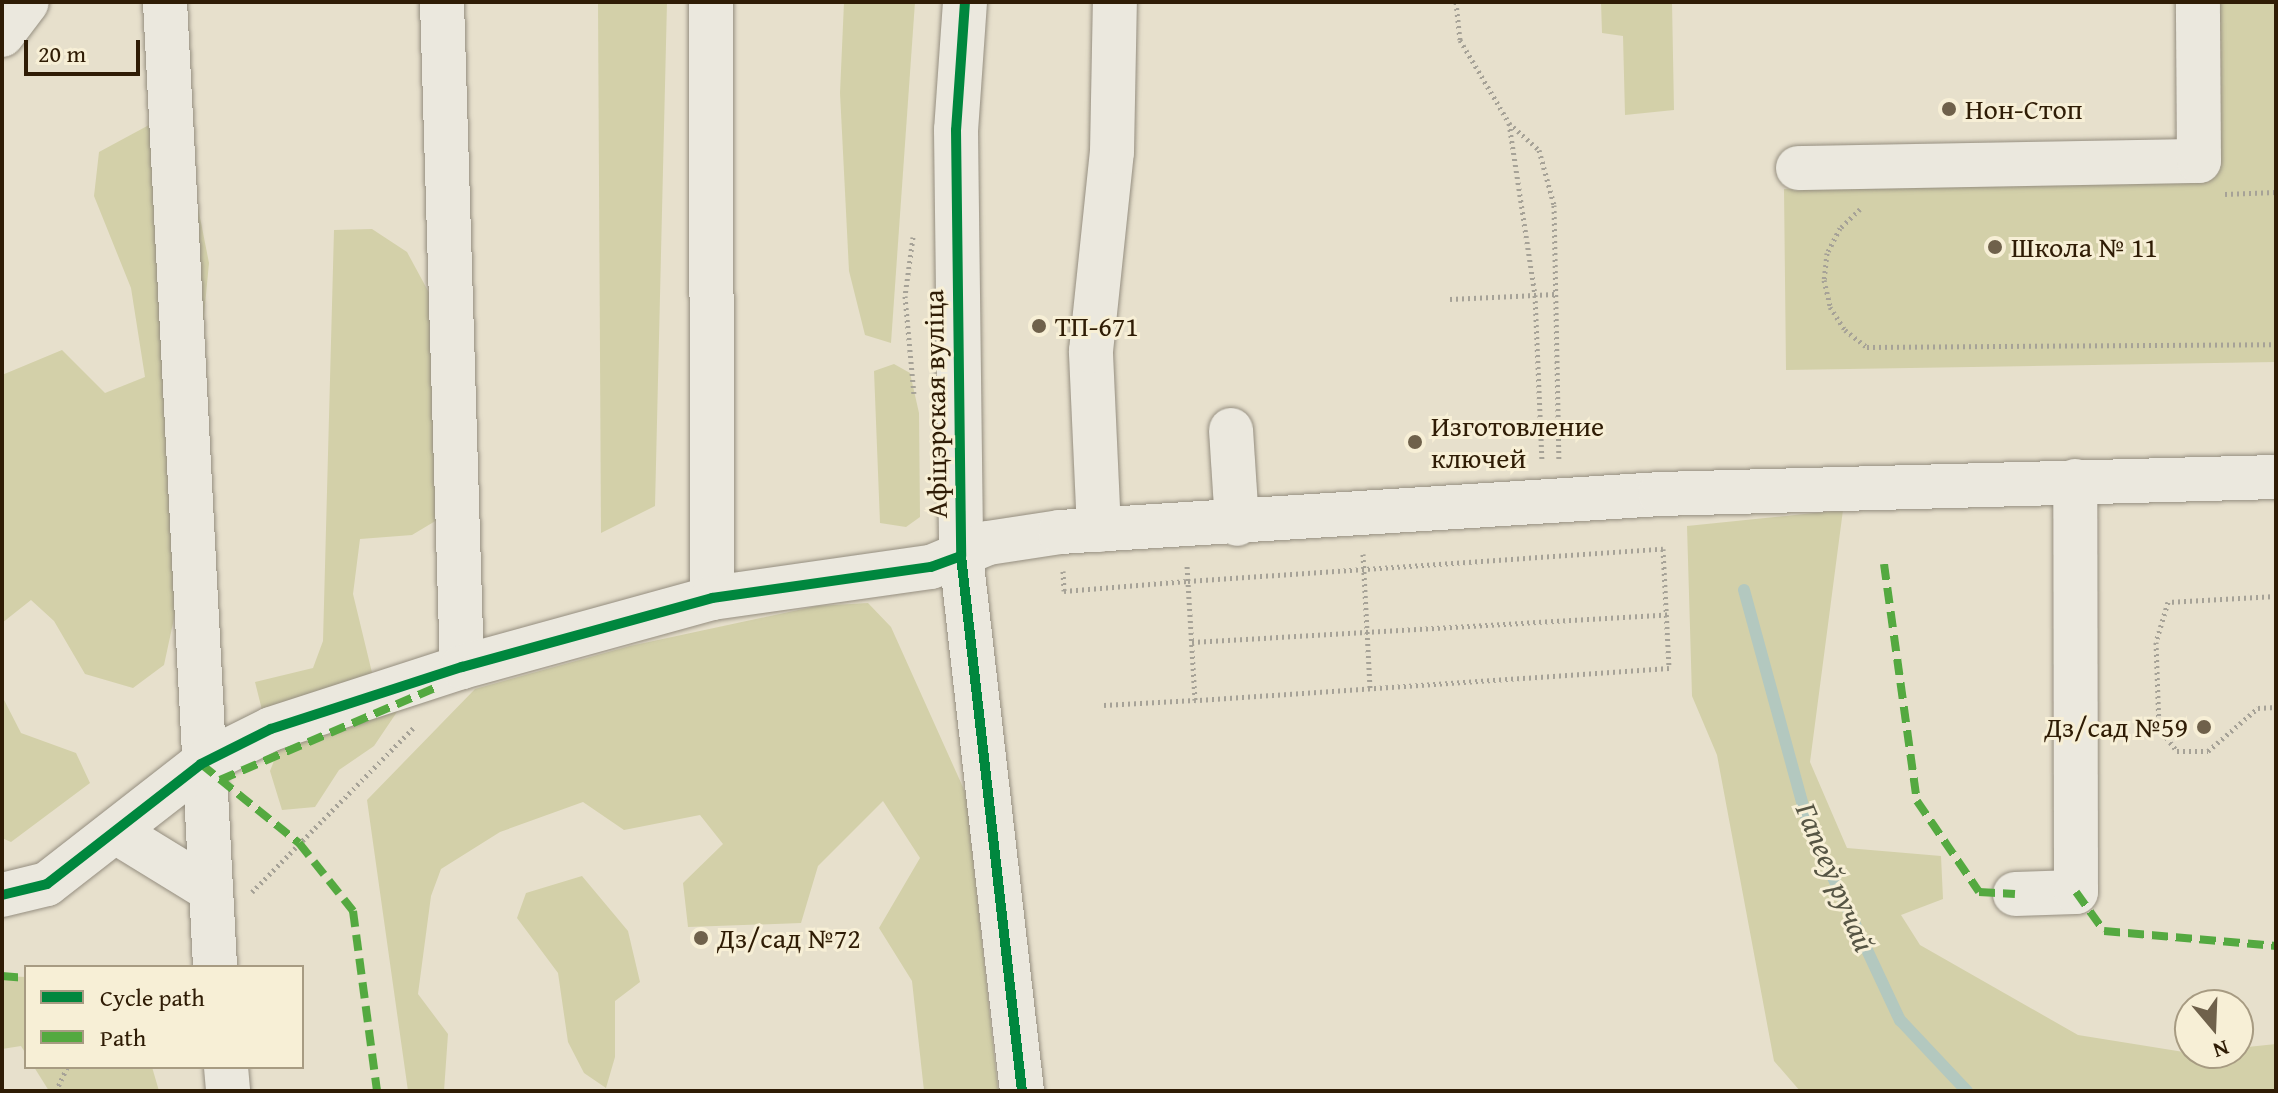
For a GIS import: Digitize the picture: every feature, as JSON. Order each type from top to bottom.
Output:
[{"type":"street","points":[[2,35],[27,2]]},
{"type":"street","points":[[165,2],[201,764],[229,892],[215,965]]},
{"type":"street","points":[[442,2],[462,667]]},
{"type":"street","points":[[711,2],[712,598]]},
{"type":"street","name":"Афіцэрская вуліца","points":[[965,2],[956,130],[961,556],[1022,1091]]},
{"type":"street","points":[[1080,531],[1091,351],[1112,152],[1115,2]]},
{"type":"street","points":[[1798,168],[2199,161],[2198,2]]},
{"type":"street","points":[[1231,430],[1237,524]]},
{"type":"street","points":[[2,895],[47,884],[201,764],[271,729],[462,667],[712,598],[931,567],[988,543],[1080,531],[1237,524],[1560,500],[2075,481],[2276,477]]},
{"type":"street","points":[[2015,894],[2076,892],[2075,481]]},
{"type":"street","points":[[116,832],[229,892]]},
{"type":"street","points":[[226,1069],[228,1091]]},
{"type":"path","points":[[1456,2],[1460,40],[1509,123],[1539,150],[1554,205],[1560,500]]},
{"type":"path","points":[[1509,123],[1535,295]]},
{"type":"path","points":[[1860,209],[1834,240],[1824,280],[1837,319],[1867,347],[2276,344]]},
{"type":"path","points":[[1450,299],[1555,294]]},
{"type":"path","points":[[1185,527],[1195,700]]},
{"type":"path","points":[[1080,531],[1064,591],[1663,549],[1669,668],[1104,705]]},
{"type":"path","points":[[1362,548],[1370,688]]},
{"type":"path","points":[[2276,596],[2168,602],[2156,642],[2159,728],[2177,751],[2208,751],[2258,708],[2276,707]]},
{"type":"path","points":[[1192,642],[1667,615]]},
{"type":"path","points":[[229,892],[421,720]]},
{"type":"path","points":[[56,1091],[66,1069]]},
{"type":"shaded area","points":[[598,2],[667,2],[655,506],[601,533]]},
{"type":"shaded area","points":[[844,2],[915,2],[891,343],[865,335],[849,271],[840,93]]},
{"type":"shaded area","points":[[1601,2],[1672,2],[1674,110],[1625,115],[1623,36],[1602,33]]},
{"type":"shaded area","points":[[2207,2],[2276,2],[2276,362],[1786,370],[1784,189],[2209,182]]},
{"type":"shaded area","points":[[149,125],[191,172],[209,263],[176,609],[164,665],[133,688],[85,674],[54,621],[31,600],[2,623],[2,375],[62,350],[105,393],[145,377],[131,288],[94,196],[99,152]]},
{"type":"shaded area","points":[[372,229],[407,252],[440,313],[442,517],[412,535],[360,539],[353,594],[374,681],[263,714],[255,682],[313,668],[323,641],[334,230]]},
{"type":"shaded area","points":[[894,364],[910,373],[919,413],[920,517],[906,527],[880,523],[874,371]]},
{"type":"shaded area","points":[[1843,510],[1810,762],[1847,848],[1941,856],[1943,899],[1901,915],[1920,945],[2078,1035],[2174,1050],[2174,1069],[2254,1069],[2254,1046],[2276,1044],[2276,1091],[1800,1091],[1774,1061],[1717,755],[1692,696],[1687,526]]},
{"type":"shaded area","points":[[868,603],[891,627],[966,794],[998,1091],[924,1091],[912,981],[879,928],[920,858],[883,801],[818,866],[801,923],[688,927],[683,883],[723,844],[700,815],[624,830],[583,802],[500,832],[441,869],[431,896],[418,994],[448,1034],[444,1091],[408,1091],[367,800],[475,689],[630,646],[817,606]]},
{"type":"shaded area","points":[[2,696],[21,733],[76,753],[90,783],[11,842],[2,838]]},
{"type":"shaded area","points":[[403,703],[374,746],[339,770],[315,807],[282,810],[270,771],[281,743]]},
{"type":"shaded area","points":[[582,876],[628,931],[640,982],[615,1001],[615,1057],[606,1088],[584,1073],[568,1042],[558,973],[517,918],[526,893]]},
{"type":"shaded area","points":[[2,976],[24,977],[24,1051],[21,1046],[2,1049]]},
{"type":"shaded area","points":[[35,1069],[153,1069],[159,1091],[49,1091]]},
{"type":"waterway","name":"Гапееў ручай","points":[[1744,590],[1808,824],[1900,1020],[1967,1091]]},
{"type":"marked path","points":[[1884,564],[1917,801],[1979,892],[2015,894]]},
{"type":"marked path","points":[[220,780],[439,686]]},
{"type":"marked path","points":[[201,764],[299,843],[353,911],[377,1091]]},
{"type":"marked path","points":[[2076,892],[2104,931],[2276,946]]},
{"type":"marked path","points":[[2,976],[24,978]]},
{"type":"cycle path","points":[[965,2],[956,130],[961,556],[1022,1091]]},
{"type":"cycle path","points":[[2,895],[47,884],[201,764],[271,729],[462,667],[712,598],[931,567],[961,556]]},
{"type":"place","name":"Нон-Стоп","points":[[1949,109]]},
{"type":"place","name":"Школа № 11","points":[[1995,247]]},
{"type":"place","name":"ТП-671","points":[[1039,326]]},
{"type":"place","name":"Изготовление ключей","points":[[1415,442]]},
{"type":"place","name":"Дз/сад №59","points":[[2204,727]]},
{"type":"place","name":"Дз/сад №72","points":[[701,938]]}]
